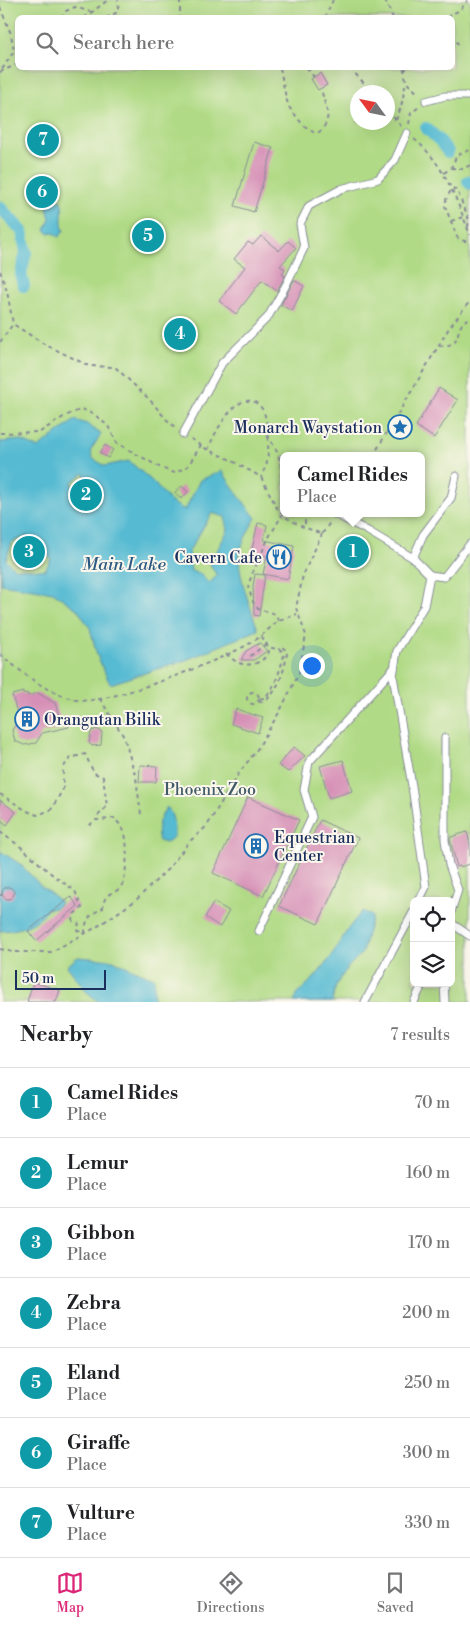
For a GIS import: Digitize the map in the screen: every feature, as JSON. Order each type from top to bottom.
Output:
[{"type":"lane","points":[[426,101],[445,96],[470,96]]},
{"type":"lane","points":[[183,434],[222,363],[268,317],[282,293],[304,248],[300,224],[309,206],[341,189],[378,180],[395,160],[407,133]]},
{"type":"lane","points":[[413,558],[423,535],[451,498],[456,476]]},
{"type":"lane","points":[[342,517],[413,558],[430,575],[444,577],[470,544]]},
{"type":"lane","points":[[421,897],[426,887],[412,786],[393,676],[397,652],[424,606],[430,575]]},
{"type":"lane","points":[[259,932],[312,817],[304,790],[309,762],[394,667]]},
{"type":"lane","points":[[445,738],[445,840],[449,865],[458,890],[455,899]]},
{"type":"lane","points":[[365,1002],[410,918]]},
{"type":"lane","points":[[455,926],[470,936]]},
{"type":"lane","points":[[414,1002],[421,987]]},
{"type":"lane","points":[[444,987],[445,1002]]},
{"type":"path","points":[[88,15],[108,0]]},
{"type":"path","points":[[112,15],[116,13],[119,4],[118,0]]},
{"type":"path","points":[[180,0],[180,15]]},
{"type":"path","points":[[326,15],[333,0]]},
{"type":"path","points":[[384,0],[392,15]]},
{"type":"path","points":[[450,15],[460,10],[468,0]]},
{"type":"path","points":[[0,7],[11,34],[14,51],[1,72]]},
{"type":"path","points":[[63,15],[66,11],[75,7],[91,12]]},
{"type":"path","points":[[1,72],[15,65]]},
{"type":"path","points":[[280,70],[289,107],[303,125],[313,132],[322,130],[328,115],[321,88]]},
{"type":"path","points":[[309,70],[314,76]]},
{"type":"path","points":[[352,70],[366,85]]},
{"type":"path","points":[[403,70],[406,82],[401,107],[396,120],[407,133],[423,146],[444,174],[452,188],[470,235]]},
{"type":"path","points":[[406,82],[426,101],[411,113],[407,133]]},
{"type":"path","points":[[444,174],[451,168],[457,155],[470,150]]},
{"type":"path","points":[[451,168],[463,169],[470,165]]},
{"type":"path","points":[[452,188],[445,204],[460,240],[470,242]]},
{"type":"path","points":[[452,188],[457,190],[469,220],[468,228]]},
{"type":"path","points":[[451,221],[463,217]]},
{"type":"path","points":[[0,271],[7,292],[13,324],[0,342]]},
{"type":"path","points":[[375,452],[438,346],[470,301]]},
{"type":"path","points":[[457,318],[462,322]]},
{"type":"path","points":[[438,346],[453,344],[462,322],[470,318]]},
{"type":"path","points":[[13,324],[44,344],[90,366],[115,367],[183,434],[208,450],[261,477],[277,508],[280,510]]},
{"type":"path","points":[[208,450],[214,434],[233,408],[242,403],[255,402],[264,411],[268,427],[267,464],[261,477]]},
{"type":"path","points":[[0,433],[40,432],[65,416],[82,410],[95,414],[108,426],[117,442],[161,468],[175,472],[188,466],[201,445]]},
{"type":"path","points":[[267,435],[280,456]]},
{"type":"path","points":[[279,622],[272,613],[261,611],[256,606],[248,587],[252,574],[281,517]]},
{"type":"path","points":[[286,517],[305,528],[322,534]]},
{"type":"path","points":[[304,517],[305,528]]},
{"type":"path","points":[[0,949],[13,952],[51,952],[85,933],[134,901],[169,868],[189,842],[206,826],[238,774],[256,751],[280,711],[299,673],[306,635],[296,608],[303,575],[322,534],[334,517]]},
{"type":"path","points":[[0,654],[34,682],[57,695],[80,701],[100,699],[157,682],[226,654],[252,642],[279,622],[298,614]]},
{"type":"path","points":[[226,654],[242,664],[258,664],[268,654],[267,644],[261,636]]},
{"type":"path","points":[[250,656],[267,644]]},
{"type":"path","points":[[259,700],[258,694],[255,692],[249,693],[248,700],[251,704],[256,704],[266,696],[277,679],[284,655],[281,649],[268,647]]},
{"type":"path","points":[[100,699],[124,737],[136,778],[141,814]]},
{"type":"path","points":[[0,794],[37,815],[51,810],[64,789],[63,768],[70,758],[85,754],[94,773],[103,777],[107,806],[88,827]]},
{"type":"path","points":[[85,933],[85,924],[93,913],[103,908],[103,901],[108,894],[121,886],[127,866],[125,834],[118,822],[115,818],[95,820]]},
{"type":"path","points":[[0,832],[75,891],[82,908],[74,914],[73,921],[79,924],[77,930],[85,933]]},
{"type":"green space","name":"Phoenix Zoo","points":[[0,0],[470,0],[470,1002],[0,1002]]},
{"type":"water","points":[[55,198],[61,201],[62,205],[64,231],[59,237],[45,230],[50,219],[47,207],[50,200]]},
{"type":"water","name":"Main Lake","points":[[75,420],[87,424],[101,434],[91,450],[92,458],[105,466],[129,461],[152,481],[171,502],[185,510],[200,480],[222,471],[256,518],[243,544],[239,561],[245,592],[258,630],[186,660],[110,684],[97,655],[90,628],[77,609],[53,592],[1,584],[0,442],[20,440],[38,448]],"holes":[[[84,473],[87,482],[100,496],[97,503],[86,499],[77,502],[72,482]],[[212,513],[225,517],[228,530],[210,564],[217,576],[209,583],[200,574],[191,571],[189,551]],[[28,536],[51,559],[45,570],[14,568],[6,560],[12,542]]]},
{"type":"water","points":[[167,807],[174,824],[174,836],[167,843],[159,841],[157,831],[160,819]]},
{"type":"water","points":[[0,851],[20,864],[41,886],[61,902],[55,908],[47,909],[33,923],[14,930],[0,931]]},
{"type":"water","points":[[362,911],[372,916],[362,953],[348,967],[336,985],[332,1002],[294,1002],[298,993],[315,977],[331,957],[348,929]]},
{"type":"water","points":[[78,957],[113,960],[154,978],[154,1002],[99,1002],[87,992],[67,966]]},
{"type":"building","points":[[320,73],[327,85],[318,90],[311,79]]},
{"type":"building","points":[[254,142],[273,148],[254,212],[235,206]]},
{"type":"building","points":[[261,236],[279,251],[288,241],[296,248],[280,266],[285,269],[282,274],[285,276],[277,291],[262,280],[236,314],[219,301],[245,267],[234,259],[248,242],[253,245]]},
{"type":"building","points":[[294,280],[304,286],[292,311],[281,305]]},
{"type":"building","points":[[439,388],[458,400],[434,438],[416,426]]},
{"type":"building","points":[[105,445],[113,450],[108,458],[100,453]]},
{"type":"building","points":[[182,486],[188,492],[181,499],[175,492]]},
{"type":"building","points":[[258,523],[267,525],[264,540],[294,546],[288,579],[263,574],[267,556],[251,553]]},
{"type":"building","points":[[255,574],[265,575],[259,616],[254,615],[253,586]]},
{"type":"building","points":[[260,643],[267,651],[254,660],[241,660],[246,651]]},
{"type":"building","name":"Orangutan Bilik","points":[[23,692],[23,694],[27,693],[28,696],[38,693],[55,703],[60,718],[67,716],[69,727],[42,733],[36,743],[24,745],[15,741],[12,730],[19,720],[12,695]]},
{"type":"building","points":[[236,709],[263,718],[258,733],[231,724]]},
{"type":"building","points":[[97,729],[102,732],[101,745],[92,746],[89,743],[91,731]]},
{"type":"building","points":[[294,747],[305,756],[288,772],[278,765]]},
{"type":"building","points":[[343,760],[352,791],[329,798],[320,766]]},
{"type":"building","points":[[140,765],[157,766],[156,782],[139,782]]},
{"type":"building","name":"Equestrian Center","points":[[248,797],[299,820],[263,896],[213,873]]},
{"type":"building","points":[[0,800],[16,812],[7,825],[0,819]]},
{"type":"building","points":[[320,820],[358,838],[318,924],[279,906]]},
{"type":"building","points":[[467,832],[470,843],[470,864],[457,867],[450,839]]},
{"type":"building","points":[[6,887],[10,887],[14,893],[10,899],[6,899],[2,895],[2,891]]},
{"type":"building","points":[[71,897],[78,906],[36,941],[28,931]]},
{"type":"building","points":[[214,902],[229,911],[220,927],[205,917]]},
{"type":"building","points":[[33,982],[60,990],[56,1002],[27,1002]]},
{"type":"waterway","points":[[426,128],[441,142],[448,152]]},
{"type":"waterway","points":[[0,207],[22,231],[26,252],[21,274],[24,286]]},
{"type":"place","name":"Vulture","points":[[43,140]]},
{"type":"place","name":"Giraffe","points":[[42,192]]},
{"type":"place","name":"Eland","points":[[148,236]]},
{"type":"place","name":"Zebra","points":[[180,334]]},
{"type":"place","name":"Monarch Waystation","points":[[400,427]]},
{"type":"place","name":"Lemur","points":[[86,495]]},
{"type":"place","name":"Gibbon","points":[[29,552]]},
{"type":"place","name":"Camel Rides","points":[[353,552]]},
{"type":"place","name":"Cavern Cafe","points":[[279,557]]},
{"type":"place","name":"Orangutan Bilik","points":[[27,719]]},
{"type":"place","name":"Equestrian Center","points":[[256,846]]}]
